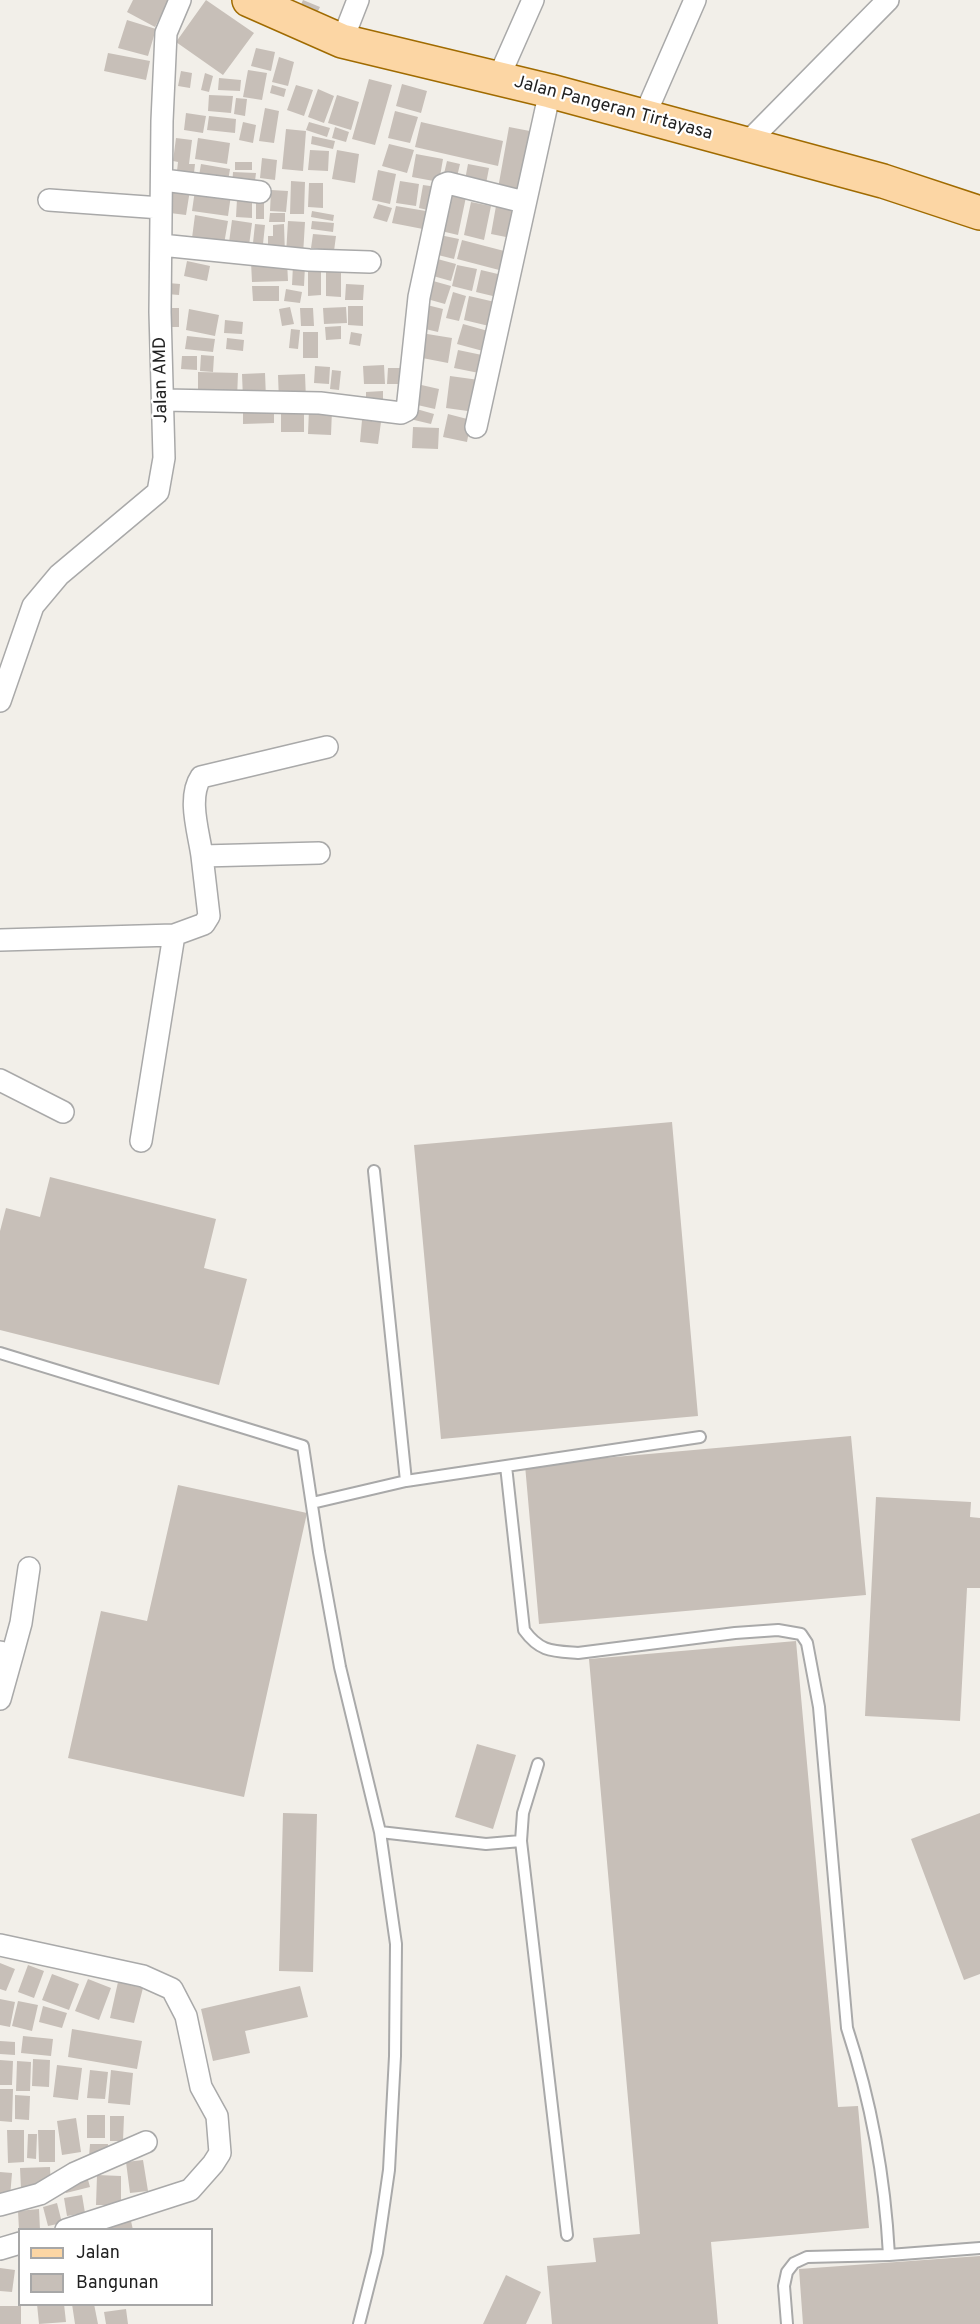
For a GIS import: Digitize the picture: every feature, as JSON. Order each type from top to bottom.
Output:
[{"type":"main road","name":"Jalan Pangeran Tirtayasa","points":[[249,0],[342,41],[550,91],[883,182],[980,213]]},
{"type":"street","name":"Jalan AMD","points":[[0,701],[33,606],[59,575],[158,492],[164,458],[161,208],[166,33],[180,0]]},
{"type":"street","points":[[342,41],[358,0]]},
{"type":"street","points":[[498,79],[533,0]]},
{"type":"street","points":[[644,117],[695,0]]},
{"type":"street","points":[[746,144],[882,2]]},
{"type":"street","points":[[476,427],[550,91]]},
{"type":"street","points":[[163,180],[260,192]]},
{"type":"street","points":[[164,400],[320,403],[401,413],[406,410],[419,297],[443,185],[447,183],[524,202]]},
{"type":"street","points":[[49,200],[161,208]]},
{"type":"street","points":[[161,245],[309,260],[370,262]]},
{"type":"street","points":[[0,939],[174,935],[204,924],[209,916],[195,799],[195,786],[201,777],[327,747]]},
{"type":"street","points":[[202,856],[319,853]]},
{"type":"street","points":[[141,1141],[174,935]]},
{"type":"street","points":[[3,1089],[63,1112]]},
{"type":"street","points":[[0,1699],[6,1654],[21,1623],[29,1568]]},
{"type":"street","points":[[0,1946],[142,1976],[172,1989],[186,2016],[201,2087],[217,2116],[220,2152],[213,2164],[190,2190],[69,2228]]},
{"type":"street","points":[[0,2205],[40,2194],[75,2173],[146,2142]]},
{"type":"street","points":[[0,2248],[18,2244]]},
{"type":"lane","points":[[374,1171],[406,1481]]},
{"type":"lane","points":[[0,1353],[303,1446],[340,1667],[380,1832],[396,1944],[396,2056],[389,2170],[380,2232],[359,2324]]},
{"type":"lane","points":[[312,1503],[406,1481],[700,1437]]},
{"type":"lane","points":[[506,1466],[524,1630],[535,1646],[578,1653],[778,1630],[801,1634],[807,1643],[819,1707],[847,2028],[860,2068],[871,2117],[887,2220],[888,2255]]},
{"type":"lane","points":[[538,1764],[523,1813],[521,1841],[567,2235]]},
{"type":"lane","points":[[380,1832],[486,1844],[521,1841]]},
{"type":"lane","points":[[787,2324],[784,2286],[787,2272],[794,2263],[807,2257],[888,2255],[980,2248]]},
{"type":"building","points":[[133,0],[169,0],[155,27],[127,12]]},
{"type":"building","points":[[206,0],[254,33],[223,75],[176,42]]},
{"type":"building","points":[[303,0],[320,7],[316,15],[300,7]]},
{"type":"building","points":[[127,20],[156,29],[148,56],[118,48]]},
{"type":"building","points":[[256,48],[275,52],[271,71],[251,66]]},
{"type":"building","points":[[108,53],[150,61],[146,80],[104,71]]},
{"type":"building","points":[[279,57],[294,62],[288,86],[272,82]]},
{"type":"building","points":[[248,70],[267,73],[262,100],[243,97]]},
{"type":"building","points":[[181,71],[192,73],[190,88],[178,86]]},
{"type":"building","points":[[205,73],[213,76],[209,92],[201,90]]},
{"type":"building","points":[[219,78],[241,80],[240,91],[218,90]]},
{"type":"building","points":[[369,79],[392,85],[375,145],[352,139]]},
{"type":"building","points":[[402,84],[427,91],[421,113],[396,106]]},
{"type":"building","points":[[272,85],[286,89],[284,97],[270,93]]},
{"type":"building","points":[[296,85],[313,90],[304,116],[287,110]]},
{"type":"building","points":[[318,89],[334,96],[324,123],[308,117]]},
{"type":"building","points":[[209,95],[233,96],[231,113],[208,111]]},
{"type":"building","points":[[337,95],[359,102],[351,130],[328,123]]},
{"type":"building","points":[[236,98],[247,99],[245,116],[234,114]]},
{"type":"building","points":[[265,108],[279,111],[274,143],[259,141]]},
{"type":"building","points":[[395,111],[418,117],[410,143],[388,138]]},
{"type":"building","points":[[186,113],[206,116],[203,133],[184,130]]},
{"type":"building","points":[[209,116],[236,119],[235,133],[207,130]]},
{"type":"building","points":[[243,122],[256,125],[253,143],[239,140]]},
{"type":"building","points":[[309,122],[330,128],[327,137],[306,130]]},
{"type":"building","points":[[421,122],[503,141],[498,166],[415,147]]},
{"type":"building","points":[[335,127],[349,132],[346,142],[332,138]]},
{"type":"building","points":[[509,127],[535,132],[523,199],[497,194]]},
{"type":"building","points":[[286,129],[306,131],[303,171],[282,169]]},
{"type":"building","points":[[312,136],[335,141],[333,149],[311,144]]},
{"type":"building","points":[[176,138],[192,140],[189,164],[195,164],[193,182],[176,180],[178,162],[173,161]]},
{"type":"building","points":[[198,138],[230,143],[227,164],[195,159]]},
{"type":"building","points":[[389,144],[414,150],[407,173],[382,166]]},
{"type":"building","points":[[310,150],[329,151],[328,171],[308,170]]},
{"type":"building","points":[[337,150],[359,154],[355,183],[332,179]]},
{"type":"building","points":[[416,154],[443,159],[439,182],[412,177]]},
{"type":"building","points":[[262,158],[277,160],[275,180],[260,178]]},
{"type":"building","points":[[447,161],[460,164],[456,181],[443,178]]},
{"type":"building","points":[[235,162],[252,162],[252,170],[235,170]]},
{"type":"building","points":[[201,164],[230,169],[227,187],[198,182]]},
{"type":"building","points":[[468,164],[489,168],[485,189],[464,185]]},
{"type":"building","points":[[378,170],[396,174],[390,204],[372,200]]},
{"type":"building","points":[[233,172],[256,173],[254,189],[232,187]]},
{"type":"building","points":[[291,181],[305,182],[304,214],[290,214]]},
{"type":"building","points":[[400,181],[419,184],[416,206],[396,203]]},
{"type":"building","points":[[309,183],[323,183],[323,208],[308,207]]},
{"type":"building","points":[[423,185],[437,187],[432,211],[419,208]]},
{"type":"building","points":[[174,187],[190,190],[186,215],[170,213]]},
{"type":"building","points":[[195,190],[231,195],[228,216],[192,211]]},
{"type":"building","points":[[271,190],[288,191],[286,212],[270,211]]},
{"type":"building","points":[[445,193],[466,197],[458,235],[437,230]]},
{"type":"building","points":[[237,199],[252,200],[252,218],[236,217]]},
{"type":"building","points":[[471,202],[491,206],[484,240],[464,235]]},
{"type":"building","points":[[256,203],[264,203],[264,219],[256,219]]},
{"type":"building","points":[[378,204],[392,208],[387,222],[373,218]]},
{"type":"building","points":[[396,206],[426,211],[423,229],[392,223]]},
{"type":"building","points":[[496,206],[516,209],[511,238],[491,234]]},
{"type":"building","points":[[312,211],[334,215],[333,221],[311,217]]},
{"type":"building","points":[[270,213],[285,213],[285,222],[269,222]]},
{"type":"building","points":[[195,215],[228,221],[224,244],[192,238]]},
{"type":"building","points":[[232,220],[252,223],[248,253],[228,250]]},
{"type":"building","points":[[288,221],[305,222],[303,255],[286,254]]},
{"type":"building","points":[[312,221],[334,223],[333,232],[311,229]]},
{"type":"building","points":[[255,224],[265,225],[263,244],[253,243]]},
{"type":"building","points":[[284,224],[285,255],[268,254],[268,236],[273,236],[273,225]]},
{"type":"building","points":[[313,234],[336,236],[334,251],[311,248]]},
{"type":"building","points":[[435,234],[459,239],[454,259],[430,253]]},
{"type":"building","points":[[462,240],[508,252],[503,271],[457,259]]},
{"type":"building","points":[[430,257],[456,264],[451,281],[426,274]]},
{"type":"building","points":[[187,261],[210,266],[207,281],[184,276]]},
{"type":"building","points":[[287,261],[288,281],[252,282],[251,262]]},
{"type":"building","points":[[293,265],[305,266],[304,286],[292,285]]},
{"type":"building","points":[[457,265],[477,269],[472,291],[452,286]]},
{"type":"building","points":[[326,267],[341,268],[341,297],[326,296]]},
{"type":"building","points":[[308,268],[321,268],[321,295],[308,296]]},
{"type":"building","points":[[481,270],[502,275],[497,297],[476,292]]},
{"type":"building","points":[[426,279],[451,286],[445,304],[420,297]]},
{"type":"building","points":[[168,283],[180,284],[179,295],[167,294]]},
{"type":"building","points":[[346,284],[364,285],[363,300],[345,300]]},
{"type":"building","points":[[252,286],[279,286],[279,301],[253,301]]},
{"type":"building","points":[[286,289],[302,292],[300,303],[284,301]]},
{"type":"building","points":[[453,292],[466,296],[459,321],[446,318]]},
{"type":"building","points":[[469,296],[495,302],[489,326],[464,320]]},
{"type":"building","points":[[427,305],[443,309],[438,332],[421,328]]},
{"type":"building","points":[[348,306],[363,306],[363,326],[348,325]]},
{"type":"building","points":[[290,307],[294,324],[282,326],[279,309]]},
{"type":"building","points":[[346,307],[347,323],[324,324],[323,308]]},
{"type":"building","points":[[169,308],[179,308],[179,327],[169,327]]},
{"type":"building","points":[[300,308],[313,308],[314,326],[301,326]]},
{"type":"building","points":[[189,309],[219,315],[215,336],[186,330]]},
{"type":"building","points":[[225,320],[243,322],[242,334],[224,333]]},
{"type":"building","points":[[463,324],[488,331],[483,351],[457,344]]},
{"type":"building","points":[[341,326],[341,339],[326,340],[325,327]]},
{"type":"building","points":[[291,329],[300,330],[298,349],[289,348]]},
{"type":"building","points":[[303,332],[318,332],[318,358],[303,358]]},
{"type":"building","points":[[351,332],[362,334],[360,346],[349,344]]},
{"type":"building","points":[[421,333],[452,338],[448,363],[417,357]]},
{"type":"building","points":[[187,336],[215,339],[213,352],[185,349]]},
{"type":"building","points":[[227,338],[244,340],[243,351],[226,349]]},
{"type":"building","points":[[458,350],[482,355],[479,373],[454,368]]},
{"type":"building","points":[[201,355],[214,356],[213,372],[200,371]]},
{"type":"building","points":[[182,356],[197,356],[197,370],[181,369]]},
{"type":"building","points":[[384,365],[385,384],[364,384],[363,366]]},
{"type":"building","points":[[315,366],[330,367],[329,384],[314,383]]},
{"type":"building","points":[[388,368],[402,368],[402,384],[387,384]]},
{"type":"building","points":[[332,370],[341,371],[339,390],[330,389]]},
{"type":"building","points":[[198,372],[238,373],[237,399],[198,397]]},
{"type":"building","points":[[265,373],[266,398],[243,399],[242,374]]},
{"type":"building","points":[[305,374],[306,400],[279,401],[278,375]]},
{"type":"building","points":[[450,376],[479,380],[475,412],[446,408]]},
{"type":"building","points":[[417,384],[439,389],[435,409],[413,404]]},
{"type":"building","points":[[383,391],[383,404],[366,404],[366,392]]},
{"type":"building","points":[[243,406],[274,406],[274,423],[243,424]]},
{"type":"building","points":[[281,406],[304,406],[304,432],[281,432]]},
{"type":"building","points":[[413,408],[434,414],[431,424],[410,419]]},
{"type":"building","points":[[309,409],[332,410],[331,435],[308,434]]},
{"type":"building","points":[[448,414],[471,420],[467,442],[443,437]]},
{"type":"building","points":[[362,420],[381,422],[378,444],[360,442]]},
{"type":"building","points":[[413,427],[439,428],[438,449],[412,448]]},
{"type":"building","points":[[672,1122],[698,1416],[441,1439],[414,1145]]},
{"type":"building","points":[[50,1177],[216,1219],[204,1268],[247,1279],[219,1385],[0,1330],[0,1231],[6,1208],[40,1217]]},
{"type":"building","points":[[851,1436],[866,1595],[539,1624],[525,1465]]},
{"type":"building","points":[[178,1485],[307,1513],[244,1797],[68,1758],[101,1611],[147,1621]]},
{"type":"building","points":[[876,1497],[971,1502],[970,1517],[980,1518],[980,1588],[967,1588],[960,1721],[865,1716]]},
{"type":"building","points":[[796,1641],[838,2107],[858,2106],[869,2228],[711,2242],[718,2324],[552,2324],[547,2266],[596,2262],[593,2238],[640,2234],[589,1659]]},
{"type":"building","points":[[477,1744],[516,1755],[493,1829],[455,1817]]},
{"type":"building","points":[[283,1813],[317,1814],[313,1972],[279,1971]]},
{"type":"building","points":[[980,1813],[980,1974],[964,1980],[911,1839]]},
{"type":"building","points":[[0,1963],[15,1969],[6,1991],[0,1989]]},
{"type":"building","points":[[28,1965],[44,1971],[34,1998],[18,1992]]},
{"type":"building","points":[[52,1974],[79,1984],[69,2010],[42,2000]]},
{"type":"building","points":[[88,1979],[111,1988],[99,2020],[75,2011]]},
{"type":"building","points":[[118,1982],[143,1988],[134,2023],[110,2018]]},
{"type":"building","points":[[300,1986],[308,2017],[245,2031],[250,2053],[213,2061],[201,2009]]},
{"type":"building","points":[[0,1999],[15,2002],[10,2027],[0,2025]]},
{"type":"building","points":[[18,2001],[38,2005],[32,2031],[12,2026]]},
{"type":"building","points":[[43,2006],[67,2013],[62,2028],[39,2022]]},
{"type":"building","points":[[72,2029],[142,2041],[137,2069],[68,2057]]},
{"type":"building","points":[[23,2036],[53,2039],[51,2056],[21,2053]]},
{"type":"building","points":[[0,2041],[15,2042],[15,2055],[0,2054]]},
{"type":"building","points":[[33,2059],[50,2060],[49,2087],[32,2086]]},
{"type":"building","points":[[0,2060],[13,2061],[12,2085],[0,2085]]},
{"type":"building","points":[[17,2061],[31,2062],[30,2091],[16,2091]]},
{"type":"building","points":[[57,2065],[82,2068],[78,2100],[53,2097]]},
{"type":"building","points":[[90,2070],[108,2072],[105,2099],[87,2098]]},
{"type":"building","points":[[111,2070],[133,2073],[130,2105],[108,2103]]},
{"type":"building","points":[[0,2089],[13,2089],[12,2122],[0,2121]]},
{"type":"building","points":[[15,2095],[30,2096],[29,2120],[15,2119]]},
{"type":"building","points":[[87,2115],[105,2115],[105,2138],[87,2138]]},
{"type":"building","points":[[110,2116],[124,2116],[123,2141],[110,2141]]},
{"type":"building","points":[[76,2118],[81,2152],[62,2155],[57,2121]]},
{"type":"building","points":[[7,2130],[24,2130],[24,2162],[8,2163]]},
{"type":"building","points":[[38,2130],[55,2130],[55,2162],[39,2162]]},
{"type":"building","points":[[28,2134],[37,2134],[36,2159],[27,2158]]},
{"type":"building","points":[[90,2144],[108,2144],[107,2157],[89,2157]]},
{"type":"building","points":[[143,2160],[148,2191],[130,2193],[126,2162]]},
{"type":"building","points":[[50,2167],[51,2188],[21,2189],[20,2168]]},
{"type":"building","points":[[0,2172],[12,2173],[10,2197],[0,2197]]},
{"type":"building","points":[[97,2175],[121,2176],[121,2205],[96,2205]]},
{"type":"building","points":[[87,2176],[90,2187],[66,2193],[63,2181]]},
{"type":"building","points":[[82,2195],[85,2213],[67,2216],[64,2198]]},
{"type":"building","points":[[57,2203],[62,2223],[48,2226],[43,2207]]},
{"type":"building","points":[[39,2209],[40,2228],[19,2228],[18,2211]]},
{"type":"building","points":[[131,2221],[133,2228],[108,2228]]},
{"type":"building","points":[[980,2256],[980,2324],[803,2324],[799,2269]]},
{"type":"building","points":[[0,2268],[15,2270],[12,2292],[0,2291]]},
{"type":"building","points":[[506,2275],[541,2292],[526,2324],[483,2324]]},
{"type":"building","points":[[0,2306],[21,2306],[21,2324],[0,2324]]},
{"type":"building","points":[[37,2306],[64,2306],[66,2322],[39,2324]]},
{"type":"building","points":[[72,2306],[94,2306],[98,2324],[75,2324]]},
{"type":"building","points":[[126,2309],[128,2324],[106,2324],[104,2312]]}]
